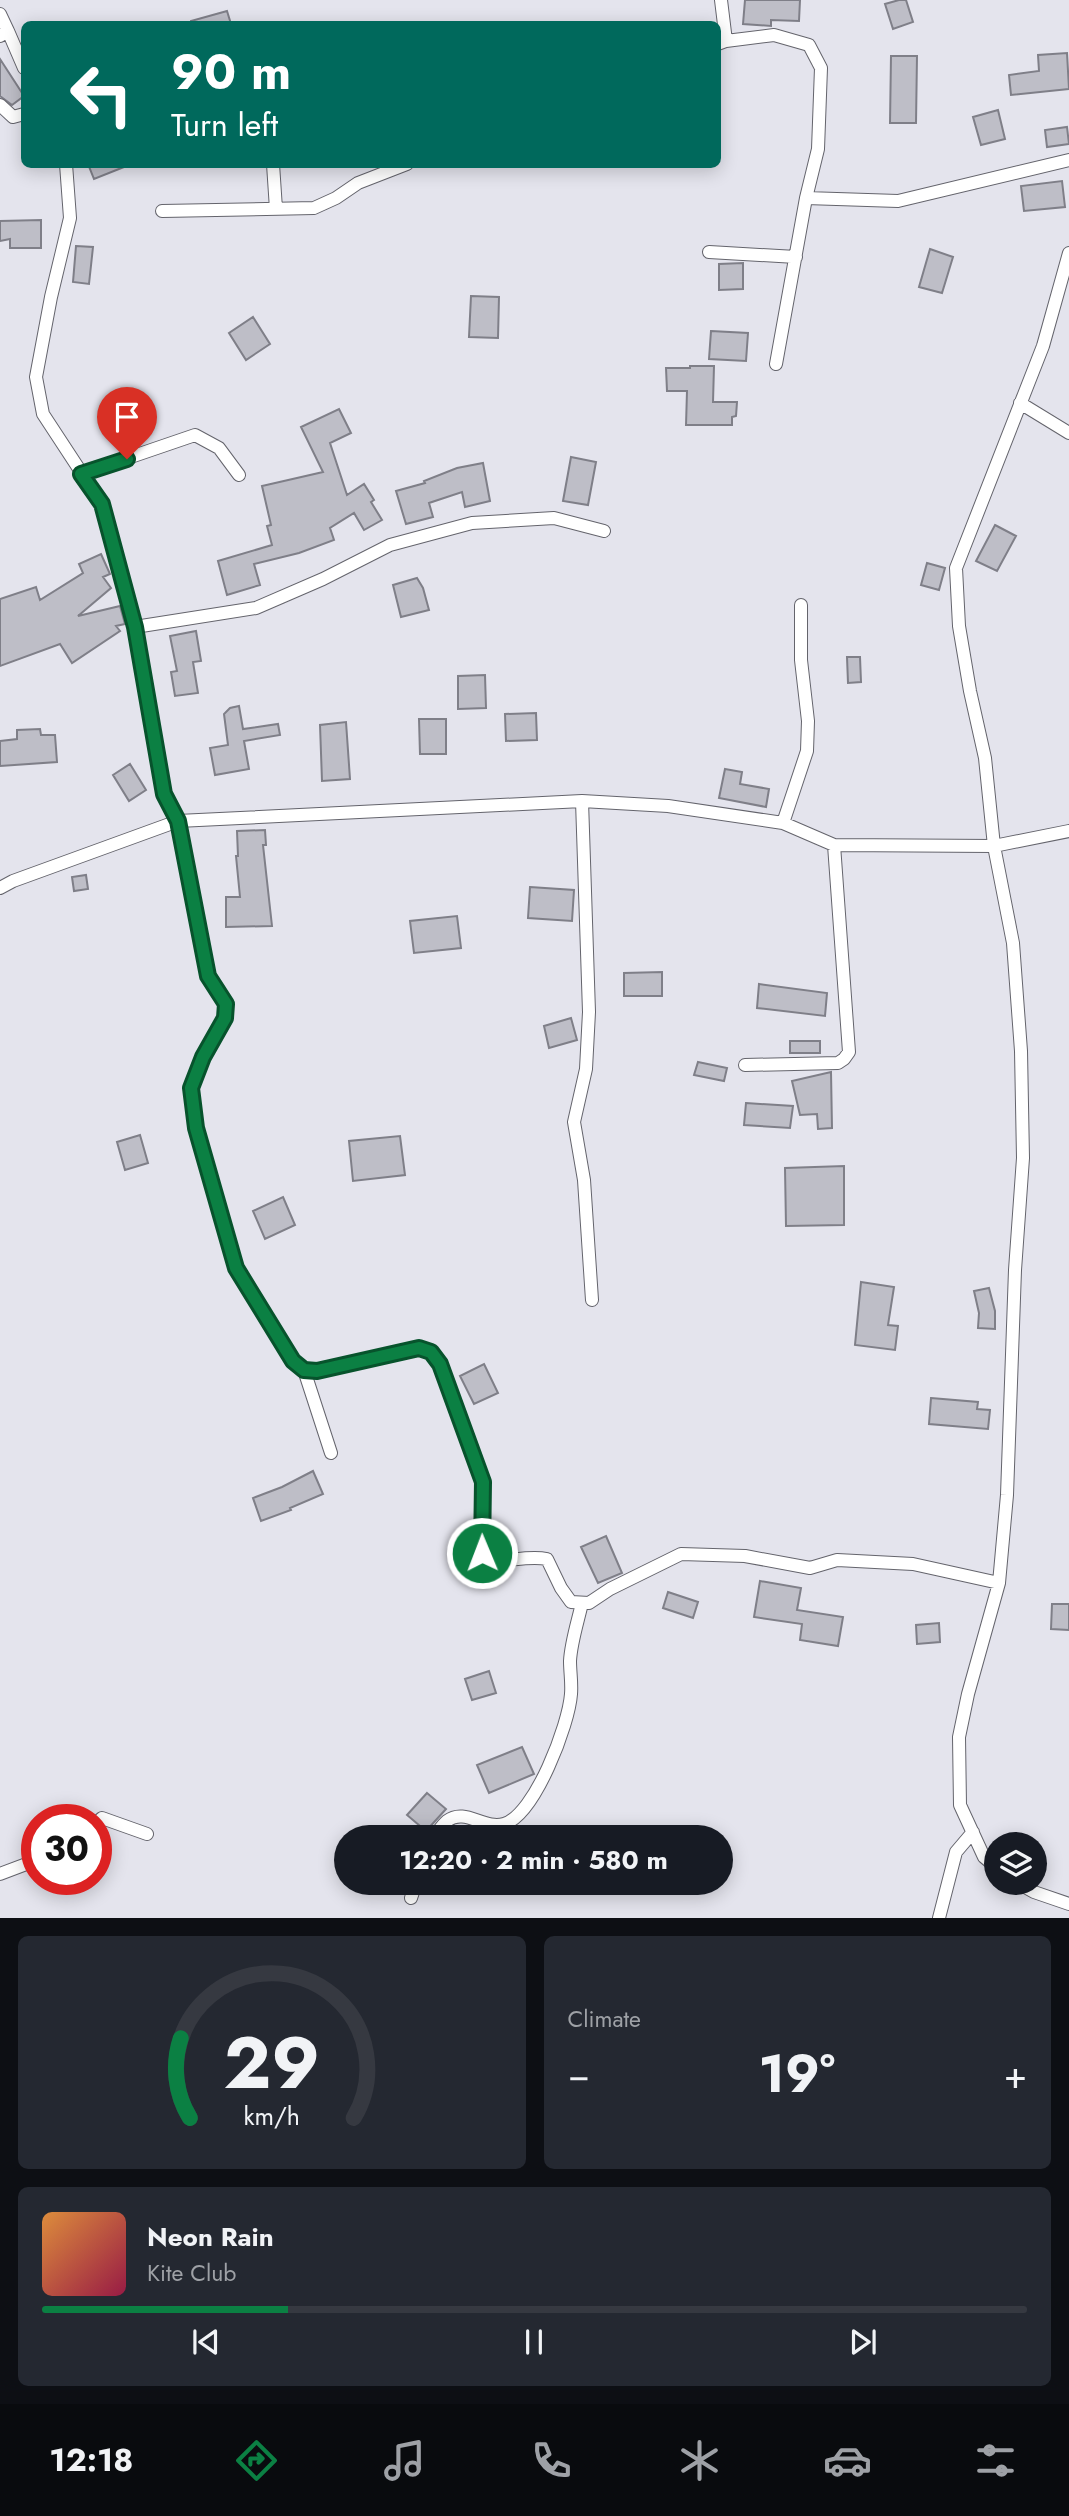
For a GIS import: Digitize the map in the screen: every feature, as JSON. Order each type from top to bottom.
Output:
[{"type":"street","points":[[721,0],[722,43],[774,35],[809,45],[821,68],[818,149],[806,198],[776,364]]},
{"type":"street","points":[[0,14],[4,34],[21,63]]},
{"type":"street","points":[[0,105],[13,117],[21,115]]},
{"type":"street","points":[[806,198],[898,201],[1069,160]]},
{"type":"street","points":[[66,168],[70,218],[36,377],[43,414],[102,504],[135,627],[164,794],[178,821],[208,976],[226,1004],[225,1018],[203,1057],[191,1088],[196,1128],[236,1268],[293,1361],[304,1370],[331,1453]]},
{"type":"street","points":[[273,168],[276,209]]},
{"type":"street","points":[[162,211],[314,208],[337,198],[358,183],[397,168]]},
{"type":"street","points":[[709,252],[796,257]]},
{"type":"street","points":[[984,1857],[960,1805],[959,1737],[999,1583],[1007,1495],[1014,1270],[1023,1158],[1021,1051],[1013,943],[994,846],[985,758],[959,626],[956,568],[1043,346],[1069,253]]},
{"type":"street","points":[[1020,403],[1069,433]]},
{"type":"street","points":[[81,474],[195,435],[219,448],[239,475]]},
{"type":"street","points":[[135,627],[256,608],[323,579],[390,545],[472,523],[554,518],[604,531]]},
{"type":"street","points":[[783,823],[807,751],[808,720],[800,660],[802,605]]},
{"type":"street","points":[[0,888],[178,821],[582,801],[667,806],[783,823],[834,845],[994,846],[1069,831]]},
{"type":"street","points":[[582,801],[589,1013],[586,1069],[574,1122],[584,1180],[592,1300]]},
{"type":"street","points":[[745,1065],[838,1063],[849,1052],[834,845]]},
{"type":"street","points":[[0,875],[13,881]]},
{"type":"street","points":[[304,1370],[317,1371],[419,1348],[431,1352],[440,1364],[483,1482],[482,1553],[490,1561],[512,1562],[532,1556],[547,1559],[571,1602],[589,1603],[610,1589],[681,1554],[746,1556],[810,1568],[837,1560],[913,1564],[999,1583]]},
{"type":"street","points":[[443,1825],[448,1819],[465,1815],[490,1825],[504,1824],[518,1817],[537,1794],[560,1735],[571,1695],[570,1658],[582,1603]]},
{"type":"street","points":[[112,1822],[147,1834]]},
{"type":"street","points":[[939,1917],[956,1852],[973,1832]]},
{"type":"street","points":[[0,1874],[21,1866]]},
{"type":"street","points":[[1044,1895],[1069,1903]]},
{"type":"building","points":[[745,0],[800,0],[799,21],[771,20],[771,26],[743,24]]},
{"type":"building","points":[[906,0],[913,22],[893,29],[885,4]]},
{"type":"building","points":[[227,11],[230,21],[191,21]]},
{"type":"building","points":[[1067,53],[1069,89],[1011,95],[1009,75],[1039,71],[1038,55]]},
{"type":"building","points":[[891,56],[917,56],[916,123],[890,123]]},
{"type":"building","points":[[0,59],[21,91],[21,98],[12,105],[0,96]]},
{"type":"building","points":[[998,110],[1005,139],[981,145],[973,117]]},
{"type":"building","points":[[1067,127],[1069,144],[1047,147],[1045,130]]},
{"type":"building","points":[[90,168],[122,168],[94,179]]},
{"type":"building","points":[[1062,181],[1065,207],[1024,211],[1021,186]]},
{"type":"building","points":[[41,220],[41,248],[10,248],[10,239],[0,241],[0,221]]},
{"type":"building","points":[[76,246],[93,247],[89,284],[73,282]]},
{"type":"building","points":[[930,249],[953,257],[942,293],[919,287]]},
{"type":"building","points":[[743,263],[743,289],[719,290],[719,264]]},
{"type":"building","points":[[471,296],[499,297],[498,338],[469,337]]},
{"type":"building","points":[[253,317],[270,344],[246,360],[229,333]]},
{"type":"building","points":[[711,331],[748,333],[746,361],[709,359]]},
{"type":"building","points":[[714,366],[713,402],[737,402],[732,425],[686,425],[687,391],[667,391],[666,368]]},
{"type":"building","points":[[339,409],[351,433],[330,443],[347,495],[364,484],[382,520],[364,530],[354,513],[330,528],[334,540],[299,553],[254,564],[260,585],[227,595],[218,561],[272,545],[267,526],[271,525],[262,486],[323,472],[301,427]]},
{"type":"building","points":[[571,457],[596,462],[588,505],[563,501]]},
{"type":"building","points":[[483,463],[490,501],[465,507],[462,492],[429,503],[433,517],[406,524],[396,491],[425,483],[424,481],[457,468]]},
{"type":"building","points":[[995,525],[1016,536],[997,571],[976,561]]},
{"type":"building","points":[[101,554],[110,574],[103,577],[111,588],[78,616],[120,606],[125,624],[116,626],[120,631],[72,663],[60,644],[0,666],[0,599],[36,587],[40,600],[83,573],[79,564]]},
{"type":"building","points":[[927,563],[945,568],[939,590],[921,585]]},
{"type":"building","points":[[417,578],[423,588],[429,610],[401,617],[393,585]]},
{"type":"building","points":[[196,631],[201,661],[193,662],[198,693],[175,696],[171,672],[177,671],[170,636]]},
{"type":"building","points":[[847,657],[860,657],[861,682],[848,683]]},
{"type":"building","points":[[485,675],[486,708],[458,709],[458,676]]},
{"type":"building","points":[[239,706],[243,729],[278,724],[280,735],[244,741],[249,769],[215,775],[210,748],[228,745],[224,714],[230,708]]},
{"type":"building","points":[[536,713],[537,740],[506,741],[505,714]]},
{"type":"building","points":[[419,719],[446,719],[446,754],[420,754]]},
{"type":"building","points":[[346,722],[350,779],[322,781],[320,725]]},
{"type":"building","points":[[40,729],[41,735],[55,735],[57,762],[0,766],[0,741],[17,739],[17,730]]},
{"type":"building","points":[[130,764],[146,790],[129,801],[113,775]]},
{"type":"building","points":[[725,769],[742,772],[740,784],[769,789],[766,807],[719,798]]},
{"type":"building","points":[[265,830],[266,845],[263,845],[272,926],[226,927],[226,897],[240,897],[236,856],[237,831]]},
{"type":"building","points":[[86,875],[88,889],[74,891],[72,877]]},
{"type":"building","points":[[530,887],[574,890],[572,921],[528,918]]},
{"type":"building","points":[[457,916],[461,948],[414,953],[410,921]]},
{"type":"building","points":[[662,972],[662,996],[624,996],[624,973]]},
{"type":"building","points":[[759,984],[827,993],[825,1016],[757,1008]]},
{"type":"building","points":[[571,1018],[577,1040],[549,1048],[544,1026]]},
{"type":"building","points":[[790,1041],[820,1041],[820,1053],[790,1053]]},
{"type":"building","points":[[698,1062],[727,1068],[724,1081],[694,1075]]},
{"type":"building","points":[[831,1072],[832,1128],[818,1129],[817,1114],[800,1115],[792,1081]]},
{"type":"building","points":[[746,1103],[793,1106],[790,1128],[744,1125]]},
{"type":"building","points":[[140,1135],[148,1163],[125,1170],[117,1142]]},
{"type":"building","points":[[400,1136],[405,1175],[353,1181],[349,1141]]},
{"type":"building","points":[[844,1166],[844,1225],[786,1226],[785,1168]]},
{"type":"building","points":[[283,1197],[295,1225],[265,1239],[253,1211]]},
{"type":"building","points":[[861,1282],[894,1287],[888,1325],[898,1326],[895,1350],[855,1345]]},
{"type":"building","points":[[989,1288],[995,1311],[995,1329],[978,1328],[979,1313],[974,1291]]},
{"type":"building","points":[[484,1364],[498,1393],[474,1404],[460,1376]]},
{"type":"building","points":[[931,1398],[978,1402],[977,1409],[990,1410],[988,1429],[929,1424]]},
{"type":"building","points":[[313,1471],[323,1494],[261,1521],[253,1498]]},
{"type":"building","points":[[606,1536],[622,1573],[598,1583],[581,1547]]},
{"type":"building","points":[[760,1581],[801,1588],[797,1610],[843,1617],[838,1646],[800,1640],[802,1624],[754,1617]]},
{"type":"building","points":[[668,1592],[698,1602],[693,1618],[663,1608]]},
{"type":"building","points":[[1052,1604],[1069,1604],[1069,1630],[1051,1629]]},
{"type":"building","points":[[939,1623],[940,1642],[917,1644],[916,1625]]},
{"type":"building","points":[[489,1671],[496,1693],[472,1700],[465,1679]]},
{"type":"building","points":[[522,1747],[534,1774],[489,1793],[477,1765]]},
{"type":"building","points":[[427,1793],[446,1809],[431,1825],[419,1825],[407,1815]]},
{"type":"route","points":[[127,459],[81,474],[102,504],[135,627],[164,794],[178,821],[208,976],[226,1004],[225,1018],[203,1057],[191,1088],[196,1128],[236,1268],[293,1361],[304,1370],[317,1371],[419,1348],[431,1352],[440,1364],[483,1482],[482,1553]]}]
